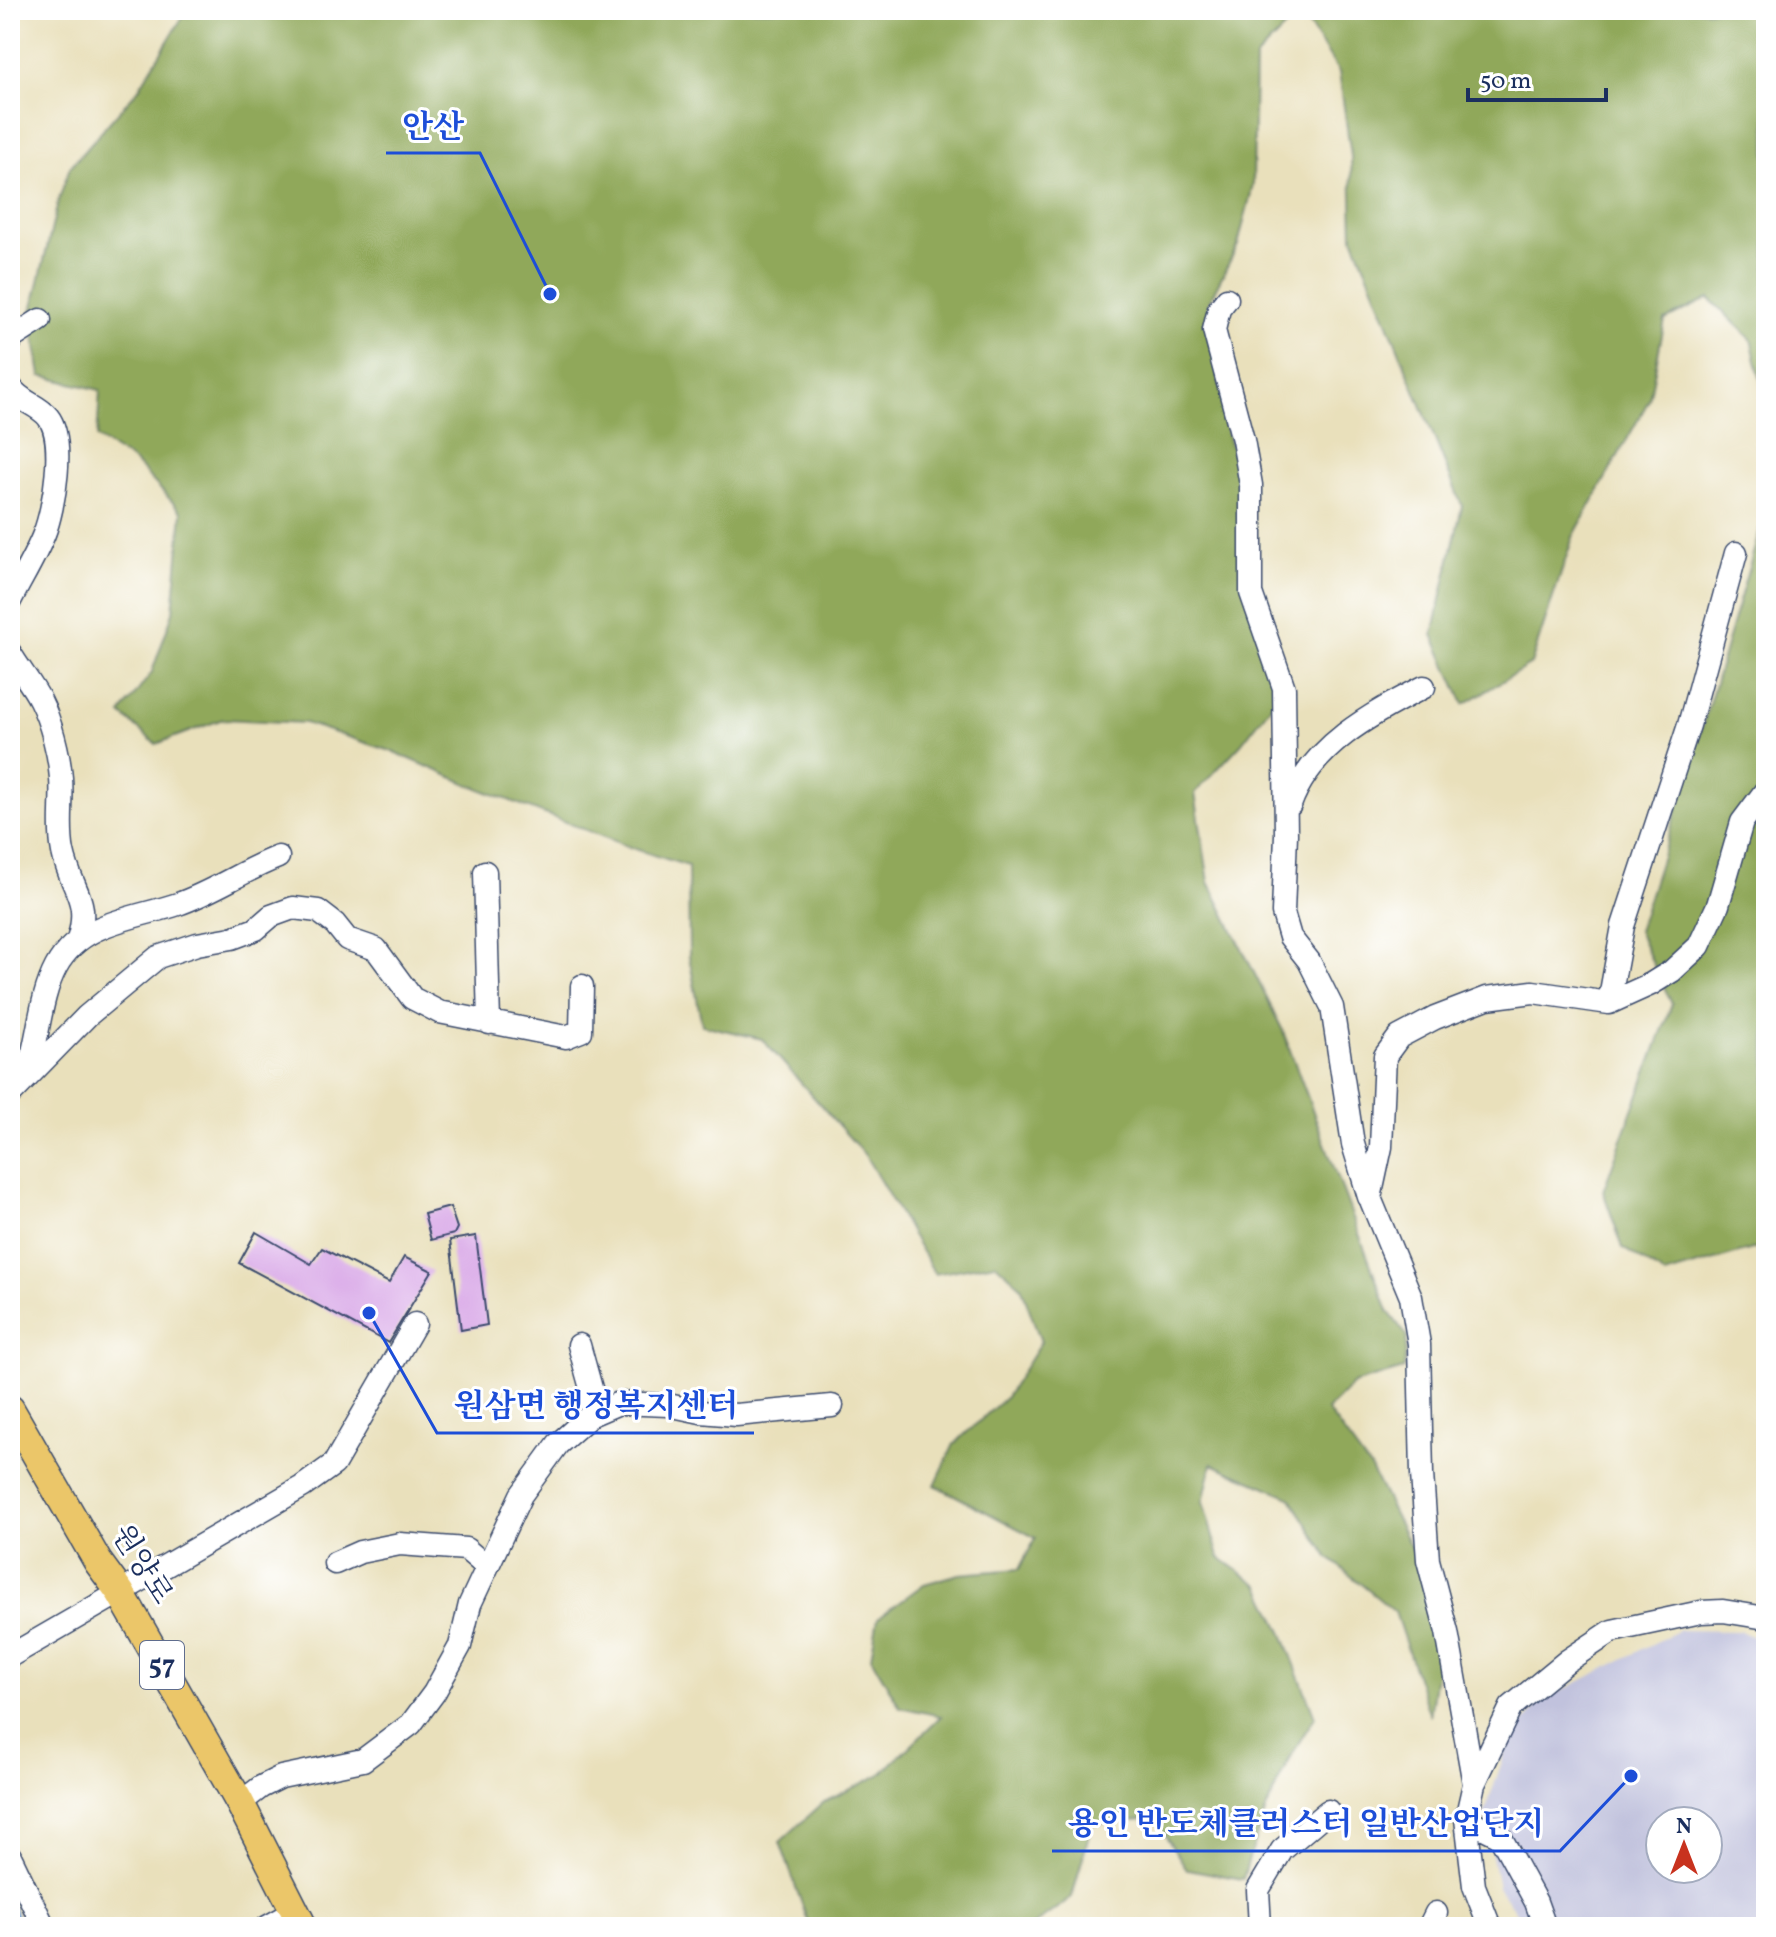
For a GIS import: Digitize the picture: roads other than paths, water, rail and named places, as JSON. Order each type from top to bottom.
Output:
[{"type":"main road","name":"원양로","points":[[10,1409],[98,1562],[120,1592],[240,1803],[298,1919]]},
{"type":"street","points":[[1227,299],[1219,309],[1214,330],[1243,440],[1251,485],[1251,593],[1284,688],[1286,818],[1283,913],[1290,937],[1309,961],[1332,1007],[1353,1144],[1370,1198],[1411,1297],[1419,1344],[1422,1474],[1428,1560],[1447,1632],[1474,1784]]},
{"type":"street","points":[[10,343],[12,338],[40,320]]},
{"type":"street","points":[[10,386],[15,395],[48,416],[55,432],[57,459],[45,533],[10,601]]},
{"type":"street","points":[[1609,1003],[1623,926],[1689,725],[1736,553]]},
{"type":"street","points":[[10,653],[40,701],[56,750],[61,776],[62,847],[69,878],[80,897],[84,918],[78,940]]},
{"type":"street","points":[[1286,818],[1297,785],[1322,752],[1385,707],[1424,687]]},
{"type":"street","points":[[1370,1198],[1381,1147],[1385,1056],[1399,1037],[1435,1018],[1487,998],[1533,992],[1609,1003],[1672,971],[1699,946],[1718,905],[1742,822],[1766,790]]},
{"type":"street","points":[[18,1087],[35,1052],[48,987],[57,965],[78,940],[104,925],[179,904],[278,857]]},
{"type":"street","points":[[485,872],[489,1023]]},
{"type":"street","points":[[18,1087],[87,1016],[158,957],[197,944],[232,938],[256,929],[271,916],[293,908],[318,911],[335,924],[347,939],[376,949],[412,998],[439,1012],[566,1037],[581,1031],[582,986]]},
{"type":"street","points":[[10,1656],[290,1494],[334,1464],[415,1324]]},
{"type":"street","points":[[579,1345],[592,1392],[591,1415]]},
{"type":"street","points":[[240,1803],[281,1777],[363,1760],[411,1724],[434,1693],[460,1646],[470,1604],[521,1495],[558,1444],[591,1415],[619,1403],[658,1403],[736,1415],[832,1406]]},
{"type":"street","points":[[335,1563],[360,1552],[400,1544],[466,1549],[487,1567]]},
{"type":"street","points":[[1490,1927],[1474,1886],[1466,1819],[1474,1784],[1511,1707],[1567,1661],[1612,1631],[1701,1612],[1765,1616]]},
{"type":"street","points":[[1260,1927],[1258,1890],[1282,1850],[1328,1811]]},
{"type":"street","points":[[1466,1819],[1500,1836],[1536,1902],[1545,1927]]},
{"type":"street","points":[[10,1856],[44,1927]]},
{"type":"street","points":[[267,1927],[298,1919]]},
{"type":"waterway","points":[[10,1903],[18,1927]]},
{"type":"place","name":"안산","points":[[550,294]]},
{"type":"place","name":"원삼면 행정복지센터","points":[[369,1313]]},
{"type":"place","name":"용인 반도체클러스터 일반산업단지","points":[[1631,1776]]}]
